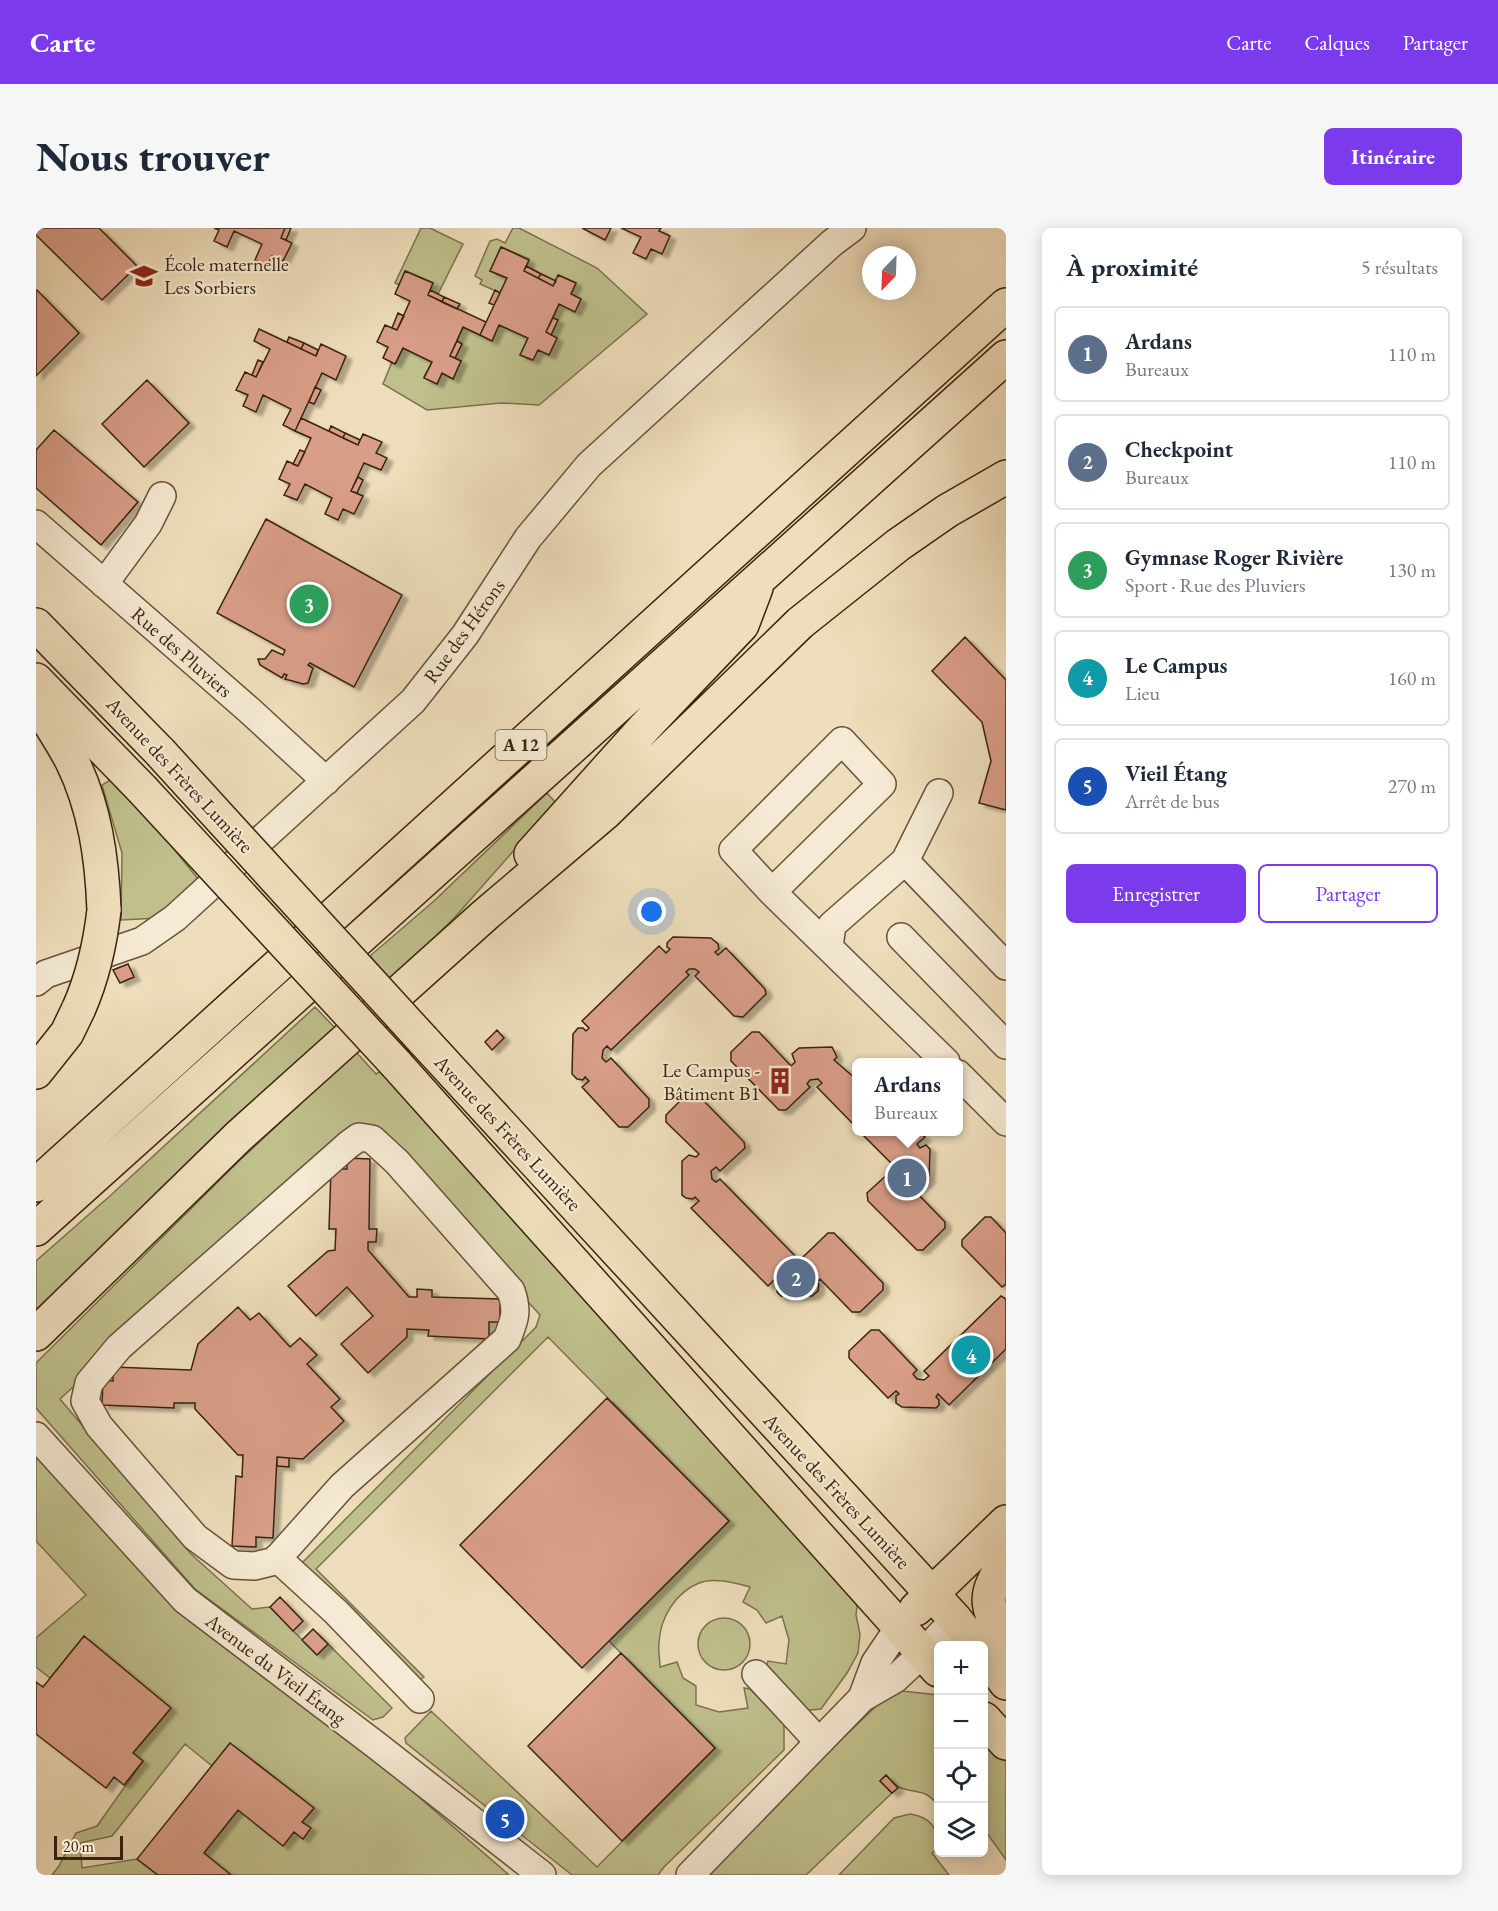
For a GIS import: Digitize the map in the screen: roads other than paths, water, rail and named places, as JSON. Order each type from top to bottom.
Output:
[{"type":"main road","name":"A 12","points":[[36,1185],[1006,305]]},
{"type":"main road","name":"A 12","points":[[36,1229],[1006,357]]},
{"type":"main road","points":[[36,1334],[239,1136],[485,915],[606,813],[800,623],[898,545],[947,511],[1006,477]]},
{"type":"main road","points":[[485,915],[519,868],[645,727],[742,625],[760,578]]},
{"type":"main road","name":"Avenue des Frères Lumière","points":[[36,625],[160,752],[423,1040],[941,1641]]},
{"type":"main road","name":"Avenue des Frères Lumière","points":[[36,680],[142,789],[396,1064],[776,1488],[802,1494],[915,1610],[941,1641]]},
{"type":"main road","points":[[36,701],[71,760],[86,795],[100,851],[104,910],[100,943],[89,984],[79,1008],[67,1033],[36,1072]]},
{"type":"main road","points":[[915,1610],[1006,1522]]},
{"type":"main road","points":[[945,1641],[985,1575],[1006,1556]]},
{"type":"main road","points":[[1006,1561],[992,1582],[989,1607],[1006,1641]]},
{"type":"main road","points":[[988,1659],[1006,1683]]},
{"type":"main road","points":[[988,1685],[1006,1706]]},
{"type":"main road","points":[[988,1723],[1006,1743]]},
{"type":"street","name":"Rue des Hérons","points":[[36,982],[46,974],[142,941],[175,918],[413,700],[465,635],[528,537],[589,465],[852,228]]},
{"type":"street","points":[[104,584],[148,524],[162,496]]},
{"type":"street","name":"Rue des Pluviers","points":[[36,524],[326,780]]},
{"type":"street","points":[[772,892],[882,784],[842,741],[733,850],[772,892],[942,1058]]},
{"type":"street","points":[[829,947],[832,925],[905,861],[939,793]]},
{"type":"street","points":[[905,861],[1006,966]]},
{"type":"street","points":[[901,937],[1006,1045]]},
{"type":"street","points":[[963,1079],[1006,1122]]},
{"type":"street","points":[[359,1137],[372,1139],[397,1162],[511,1291],[516,1306],[514,1321],[507,1339],[342,1486],[277,1558],[275,1561],[255,1566],[233,1565],[195,1537],[99,1426],[85,1401],[89,1383],[119,1347],[348,1145],[359,1137]]},
{"type":"street","name":"Avenue du Vieil Étang","points":[[36,1436],[185,1600],[542,1875]]},
{"type":"street","points":[[277,1558],[336,1612],[420,1699]]},
{"type":"street","points":[[862,1698],[875,1663],[915,1610]]},
{"type":"street","points":[[690,1875],[862,1698],[895,1679],[934,1651]]},
{"type":"street","points":[[756,1674],[818,1741]]},
{"type":"place","name":"École maternelle Les Sorbiers","points":[[144,276]]},
{"type":"place","name":"Gymnase Roger Rivière","points":[[309,604]]},
{"type":"place","name":"Le Campus - Bâtiment B1","points":[[780,1081]]},
{"type":"place","name":"Ardans","points":[[907,1178]]},
{"type":"place","name":"Checkpoint","points":[[796,1278]]},
{"type":"place","name":"Le Campus","points":[[971,1355]]},
{"type":"place","name":"Vieil Étang","points":[[505,1819]]}]
